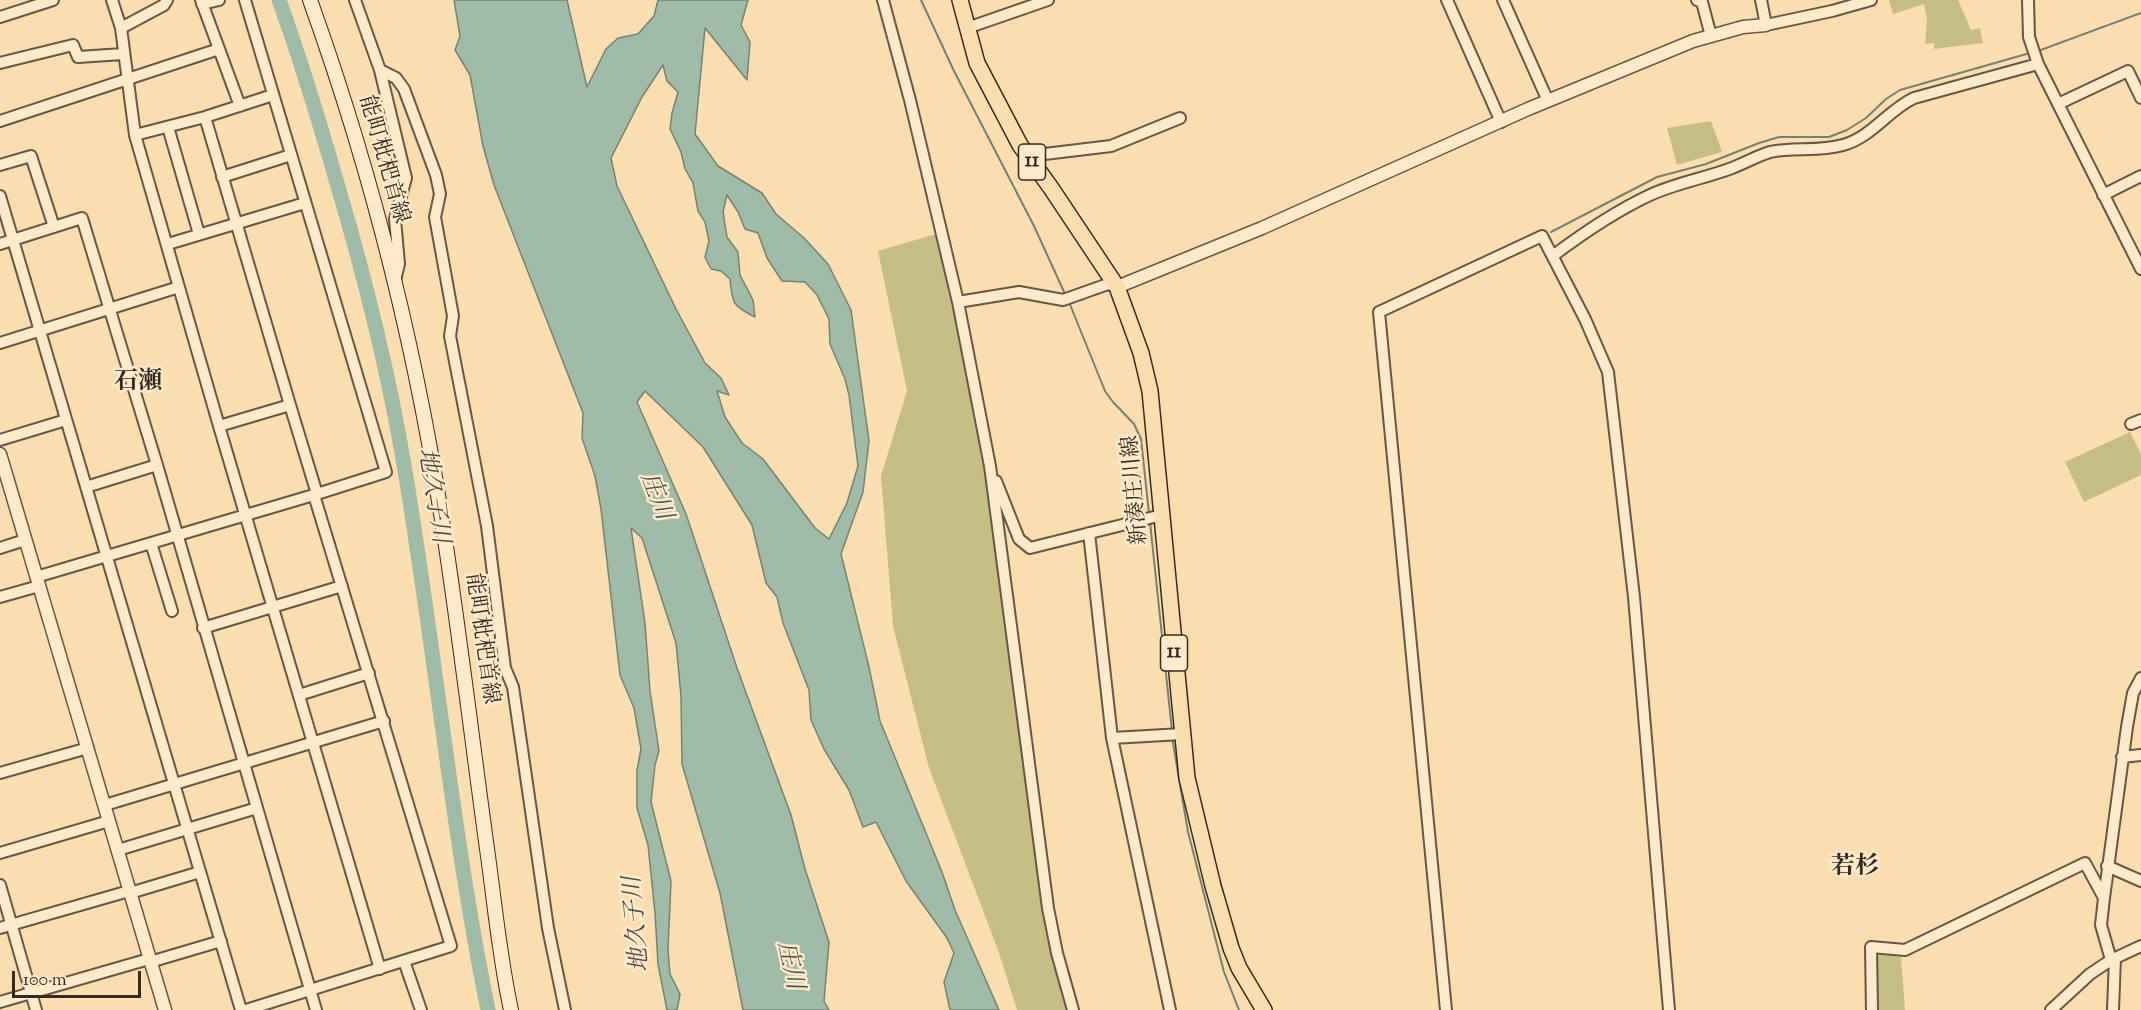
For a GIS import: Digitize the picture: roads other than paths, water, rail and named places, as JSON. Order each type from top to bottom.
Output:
[{"type":"main road","name":"能町枇杷首線","points":[[310,0],[360,147],[394,283],[424,420],[447,551],[508,995],[512,1010]]},
{"type":"main road","name":"新湊庄川線","points":[[960,0],[977,63],[1020,145],[1117,287],[1131,321],[1150,391],[1187,778],[1225,927],[1239,968],[1264,1010]]},
{"type":"street","points":[[0,16],[53,0]]},
{"type":"street","points":[[112,0],[121,28],[135,135],[380,969]]},
{"type":"street","points":[[121,28],[164,5],[166,0]]},
{"type":"street","points":[[219,0],[201,2],[240,106]]},
{"type":"street","points":[[0,597],[37,581],[106,557],[386,472],[245,0]]},
{"type":"street","points":[[355,0],[380,70],[406,178],[395,219],[399,264],[394,283]]},
{"type":"street","points":[[883,0],[910,100],[958,302],[990,466],[1047,897],[1057,953],[1073,1010]]},
{"type":"street","points":[[967,27],[1048,0]]},
{"type":"street","points":[[1447,0],[1501,122]]},
{"type":"street","points":[[1503,0],[1548,101]]},
{"type":"street","points":[[1697,0],[1702,2],[1711,36]]},
{"type":"street","points":[[1761,0],[1766,25]]},
{"type":"street","points":[[958,302],[1019,292],[1066,298],[1108,284],[1117,287],[1262,228],[1548,101],[1693,41],[1743,27],[1766,25],[1831,6],[1871,0]]},
{"type":"street","points":[[2028,0],[2029,37],[2038,64],[2141,269]]},
{"type":"street","points":[[0,63],[73,45],[78,57],[123,54]]},
{"type":"street","points":[[0,121],[219,49]]},
{"type":"street","points":[[1554,255],[1651,194],[1735,167],[1768,153],[1791,148],[1827,148],[1844,145],[1875,128],[1903,104],[1914,98],[2038,64]]},
{"type":"street","points":[[380,70],[396,78],[404,89],[436,175],[440,194],[435,218],[453,315],[450,336],[487,525],[505,668],[513,687],[548,928],[565,1010]]},
{"type":"street","points":[[2058,104],[2128,71],[2141,98]]},
{"type":"street","points":[[135,135],[273,96]]},
{"type":"street","points":[[205,117],[342,586],[451,946],[246,1010]]},
{"type":"street","points":[[1028,156],[1111,146],[1180,118]]},
{"type":"street","points":[[168,127],[199,234]]},
{"type":"street","points":[[222,177],[291,155]]},
{"type":"street","points":[[0,165],[32,156],[54,227]]},
{"type":"street","points":[[2103,195],[2141,176]]},
{"type":"street","points":[[0,196],[241,1010]]},
{"type":"street","points":[[168,244],[305,202]]},
{"type":"street","points":[[0,244],[82,218],[316,1010]]},
{"type":"street","points":[[1446,1010],[1379,312],[1542,236],[1554,255],[1608,372],[1634,597],[1669,1010]]},
{"type":"street","points":[[0,343],[179,287]]},
{"type":"street","points":[[219,426],[290,405]]},
{"type":"street","points":[[0,440],[66,420]]},
{"type":"street","points":[[0,454],[2,469],[88,748],[165,1010]]},
{"type":"street","points":[[86,487],[156,465]]},
{"type":"street","points":[[990,466],[1019,539],[1030,548],[1162,516]]},
{"type":"street","points":[[1089,533],[1112,738],[1170,1010]]},
{"type":"street","points":[[0,548],[25,540]]},
{"type":"street","points":[[151,543],[172,611]]},
{"type":"street","points":[[203,628],[342,586]]},
{"type":"street","points":[[299,695],[369,674]]},
{"type":"street","points":[[2113,1010],[2113,959],[2101,925],[2122,757],[2133,693],[2141,679]]},
{"type":"street","points":[[105,805],[384,721]]},
{"type":"street","points":[[1112,738],[1182,734]]},
{"type":"street","points":[[0,773],[88,748]]},
{"type":"street","points":[[2122,757],[2141,754]]},
{"type":"street","points":[[118,850],[257,808]]},
{"type":"street","points":[[0,853],[109,821]]},
{"type":"street","points":[[1872,1010],[1871,947],[1905,950],[2085,863],[2104,898]]},
{"type":"street","points":[[2107,866],[2141,881]]},
{"type":"street","points":[[0,928],[200,872]]},
{"type":"street","points":[[0,885],[36,1010]]},
{"type":"street","points":[[0,1002],[221,941]]},
{"type":"street","points":[[2051,1010],[2069,1003],[2090,974],[2113,959],[2141,946]]},
{"type":"street","points":[[404,961],[421,1010]]},
{"type":"street","points":[[506,1010],[508,995]]},
{"type":"water","name":"庄川","points":[[454,0],[567,0],[587,87],[606,49],[618,38],[638,34],[654,16],[658,0],[748,0],[741,25],[750,42],[747,80],[705,28],[695,134],[718,166],[762,193],[776,214],[804,238],[828,264],[851,310],[869,441],[863,492],[841,554],[880,721],[942,872],[955,910],[999,1010],[950,1010],[944,982],[954,953],[947,938],[906,881],[876,822],[863,827],[849,790],[824,749],[811,720],[809,690],[783,623],[777,597],[766,583],[752,525],[703,447],[645,391],[637,402],[686,514],[737,668],[791,815],[805,869],[829,942],[824,1001],[829,1010],[743,1010],[720,893],[682,764],[681,696],[676,643],[642,538],[631,528],[645,623],[650,691],[659,751],[651,802],[671,881],[668,950],[670,974],[680,994],[677,1010],[667,1010],[658,964],[648,845],[637,808],[637,770],[641,749],[634,708],[620,675],[601,509],[595,476],[582,438],[583,413],[494,185],[483,146],[470,75],[455,50],[460,36]],"holes":[[[663,65],[667,81],[678,92],[670,129],[681,152],[685,169],[693,183],[698,211],[705,222],[709,241],[705,257],[711,269],[721,271],[730,279],[735,303],[755,317],[753,300],[740,275],[738,252],[727,237],[723,212],[727,195],[745,229],[758,233],[767,258],[782,281],[805,282],[817,295],[829,319],[830,344],[845,379],[849,395],[858,466],[847,503],[829,539],[815,528],[763,459],[742,443],[725,417],[717,391],[729,395],[721,378],[705,363],[676,309],[617,186],[611,158],[642,97]]]},
{"type":"waterway","name":"地久子川","points":[[279,0],[310,91],[347,219],[367,290],[392,398],[416,538],[464,876],[488,1010]]},
{"type":"waterway","points":[[921,0],[954,71],[1034,226],[1065,294]]},
{"type":"waterway","points":[[2038,51],[2141,13]]},
{"type":"waterway","points":[[1551,232],[1657,177],[1706,164],[1779,137],[1829,137],[1847,130],[1866,118],[1886,99],[1900,90],[2030,53]]},
{"type":"waterway","points":[[1069,302],[1105,391],[1134,424],[1141,439],[1149,513]]},
{"type":"waterway","points":[[1150,522],[1172,731]]},
{"type":"waterway","points":[[1172,737],[1188,832],[1224,972],[1239,1010]]},
{"type":"district","name":"石瀬","points":[[138,384]]},
{"type":"district","name":"若杉","points":[[1855,869]]}]
